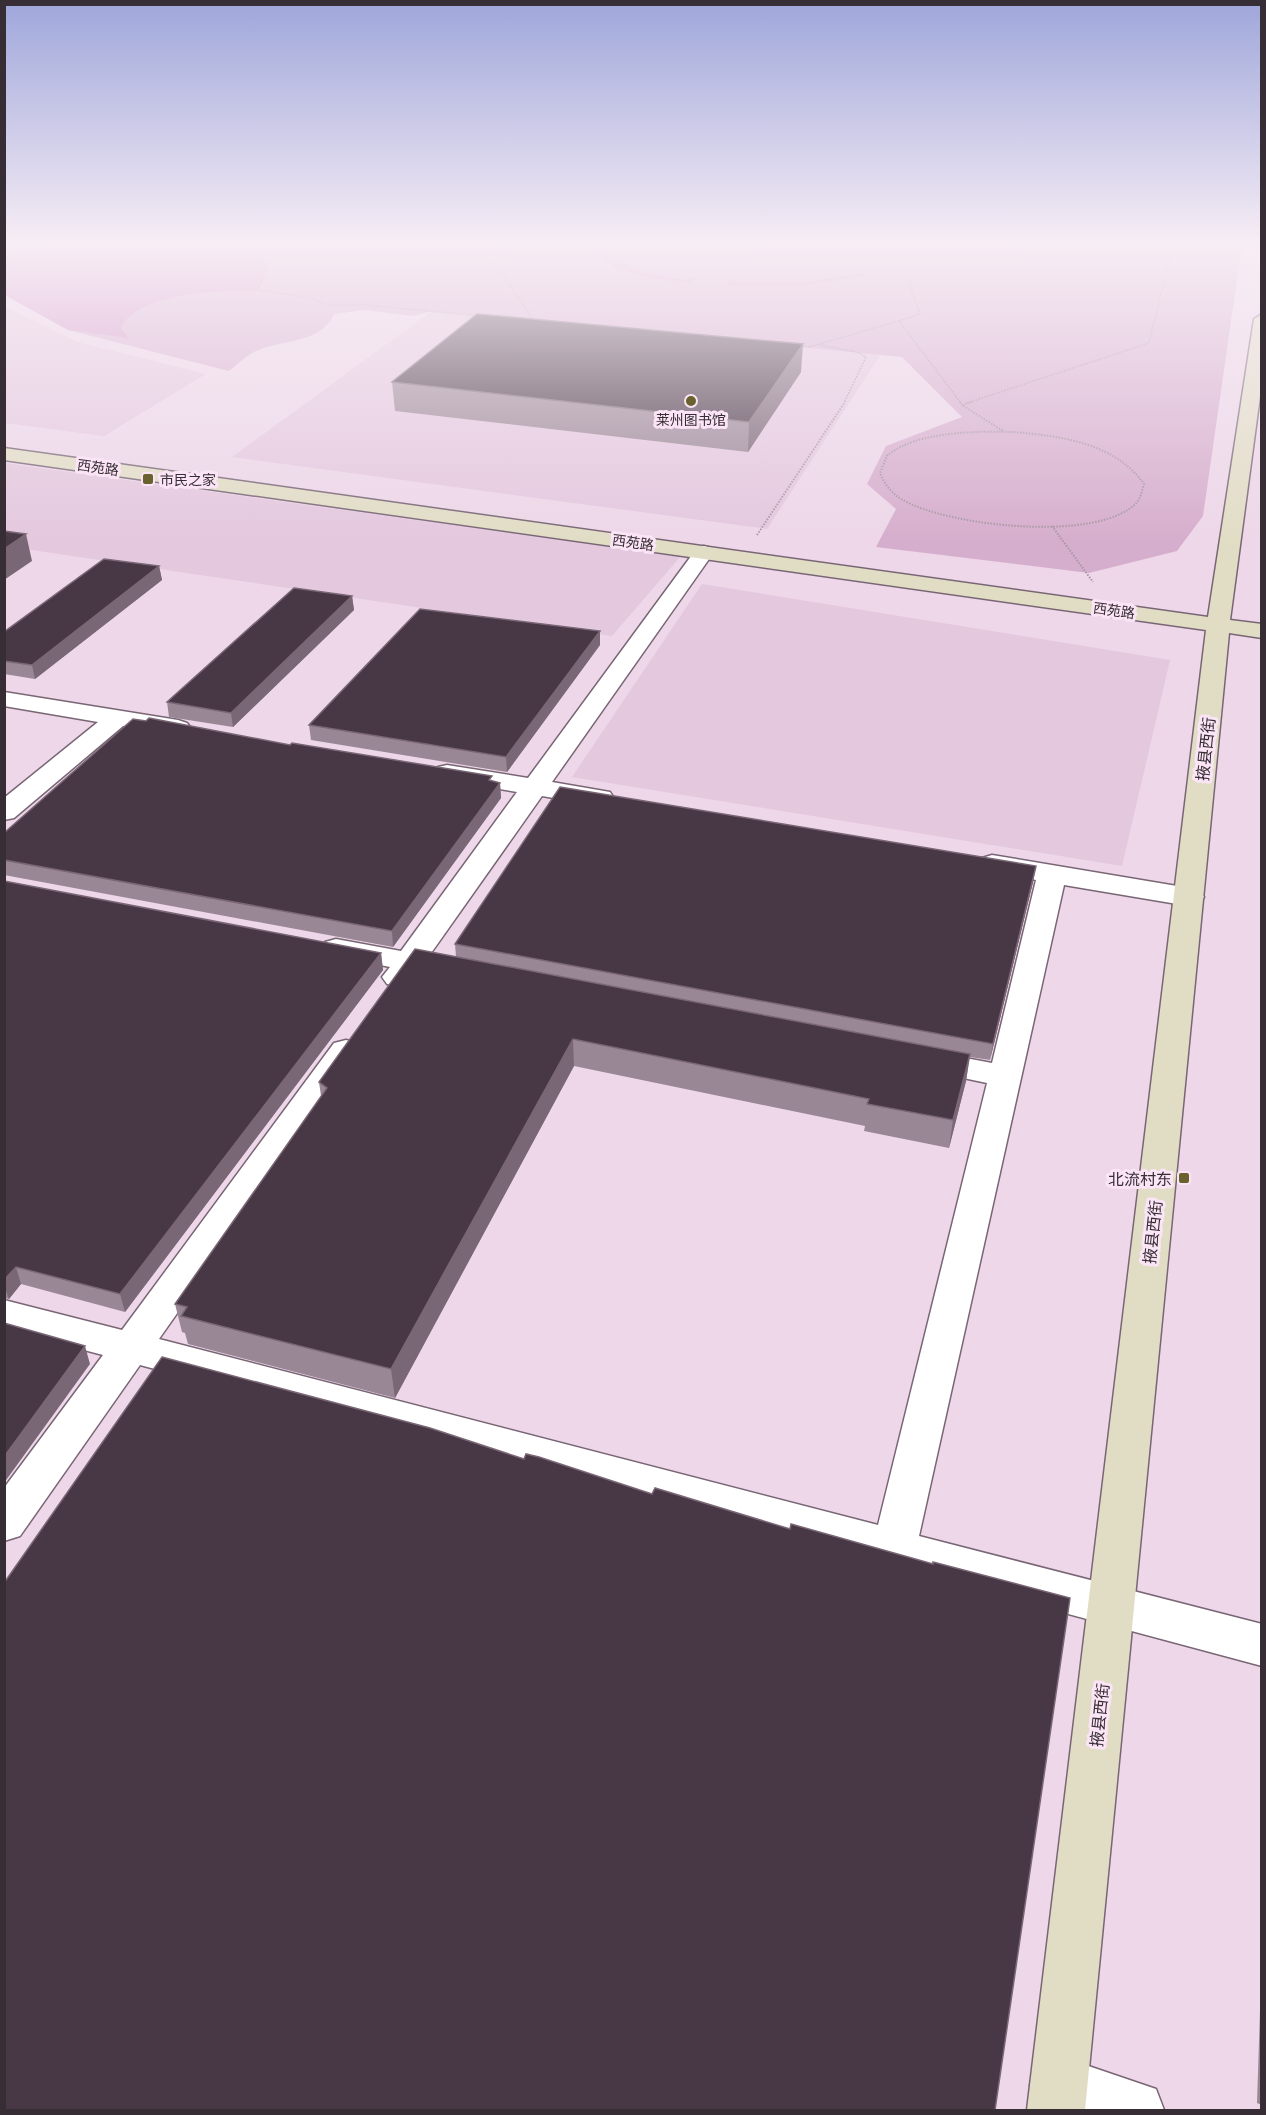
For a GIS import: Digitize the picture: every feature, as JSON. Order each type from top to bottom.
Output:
[{"type":"main road","name":"掖县西街","points":[[1058,2098],[1220,607],[1258,344]]},
{"type":"main road","name":"西苑路","points":[[4,435],[222,465]]},
{"type":"main road","name":"西苑路","points":[[4,454],[704,552],[1220,607],[1262,631]]},
{"type":"street","points":[[382,1000],[704,552]]},
{"type":"street","points":[[4,699],[200,731]]},
{"type":"street","points":[[4,812],[118,718]]},
{"type":"street","points":[[420,768],[629,803]]},
{"type":"street","points":[[970,860],[1189,897]]},
{"type":"street","points":[[894,1549],[1052,874]]},
{"type":"street","points":[[305,942],[480,975]]},
{"type":"street","points":[[4,1523],[361,1029]]},
{"type":"street","points":[[900,1056],[1005,1076]]},
{"type":"street","points":[[4,1314],[1262,1645]]},
{"type":"street","points":[[1058,2098],[1135,2110]]},
{"type":"path","points":[[755,538],[851,392],[866,357],[857,352],[819,344],[797,346]]},
{"type":"path","points":[[916,344],[963,405],[1003,432]]},
{"type":"path","points":[[963,405],[1147,344]]},
{"type":"path","points":[[1003,432],[1043,435],[1080,443],[1111,454],[1133,468],[1144,484],[1139,500],[1119,514],[1084,524],[1052,526],[993,525],[948,517],[912,505],[889,489],[880,473],[885,458],[903,446],[944,435],[1003,432]]},
{"type":"path","points":[[1052,526],[1095,585]]},
{"type":"shaded area","points":[[4,344],[85,344],[206,374],[104,436],[5,423]]},
{"type":"shaded area","points":[[122,344],[280,344],[256,351],[229,371]]},
{"type":"shaded area","points":[[387,344],[773,344],[881,354],[767,529],[232,457]]},
{"type":"shaded area","points":[[766,344],[1228,344],[1203,516],[1177,551],[1089,573],[876,547],[896,509],[867,484],[886,446],[962,417],[902,357]]},
{"type":"shaded area","points":[[5,463],[680,557],[612,636],[5,546]]},
{"type":"shaded area","points":[[702,584],[1170,660],[1122,866],[572,777]]},
{"type":"building","points":[[440,344],[803,344],[749,422],[392,382]]},
{"type":"building","points":[[4,531],[26,534],[4,549]]},
{"type":"building","points":[[104,559],[159,566],[32,665],[4,661],[4,632]]},
{"type":"building","points":[[294,588],[352,596],[231,713],[167,702]]},
{"type":"building","points":[[420,609],[600,631],[506,757],[309,725]]},
{"type":"building","points":[[149,718],[290,745],[292,743],[492,776],[489,780],[500,783],[392,931],[4,860],[4,833],[133,719],[146,721]]},
{"type":"building","points":[[560,787],[1036,866],[993,1044],[455,944]]},
{"type":"building","points":[[4,881],[381,953],[120,1294],[16,1267],[4,1280]]},
{"type":"building","points":[[415,949],[970,1054],[953,1120],[867,1104],[869,1099],[573,1039],[391,1369],[181,1316],[187,1307],[175,1304],[327,1088],[319,1082]]},
{"type":"building","points":[[4,1323],[85,1346],[4,1457]]},
{"type":"building","points":[[162,1357],[430,1428],[524,1459],[526,1454],[539,1457],[652,1494],[655,1488],[790,1529],[791,1524],[933,1564],[933,1562],[1070,1598],[995,2110],[4,2110],[4,1583]]},
{"type":"place","name":"莱州图书馆","points":[[691,401]]},
{"type":"place","name":"市民之家","points":[[148,479]]},
{"type":"place","name":"北流村东","points":[[1184,1178]]}]
